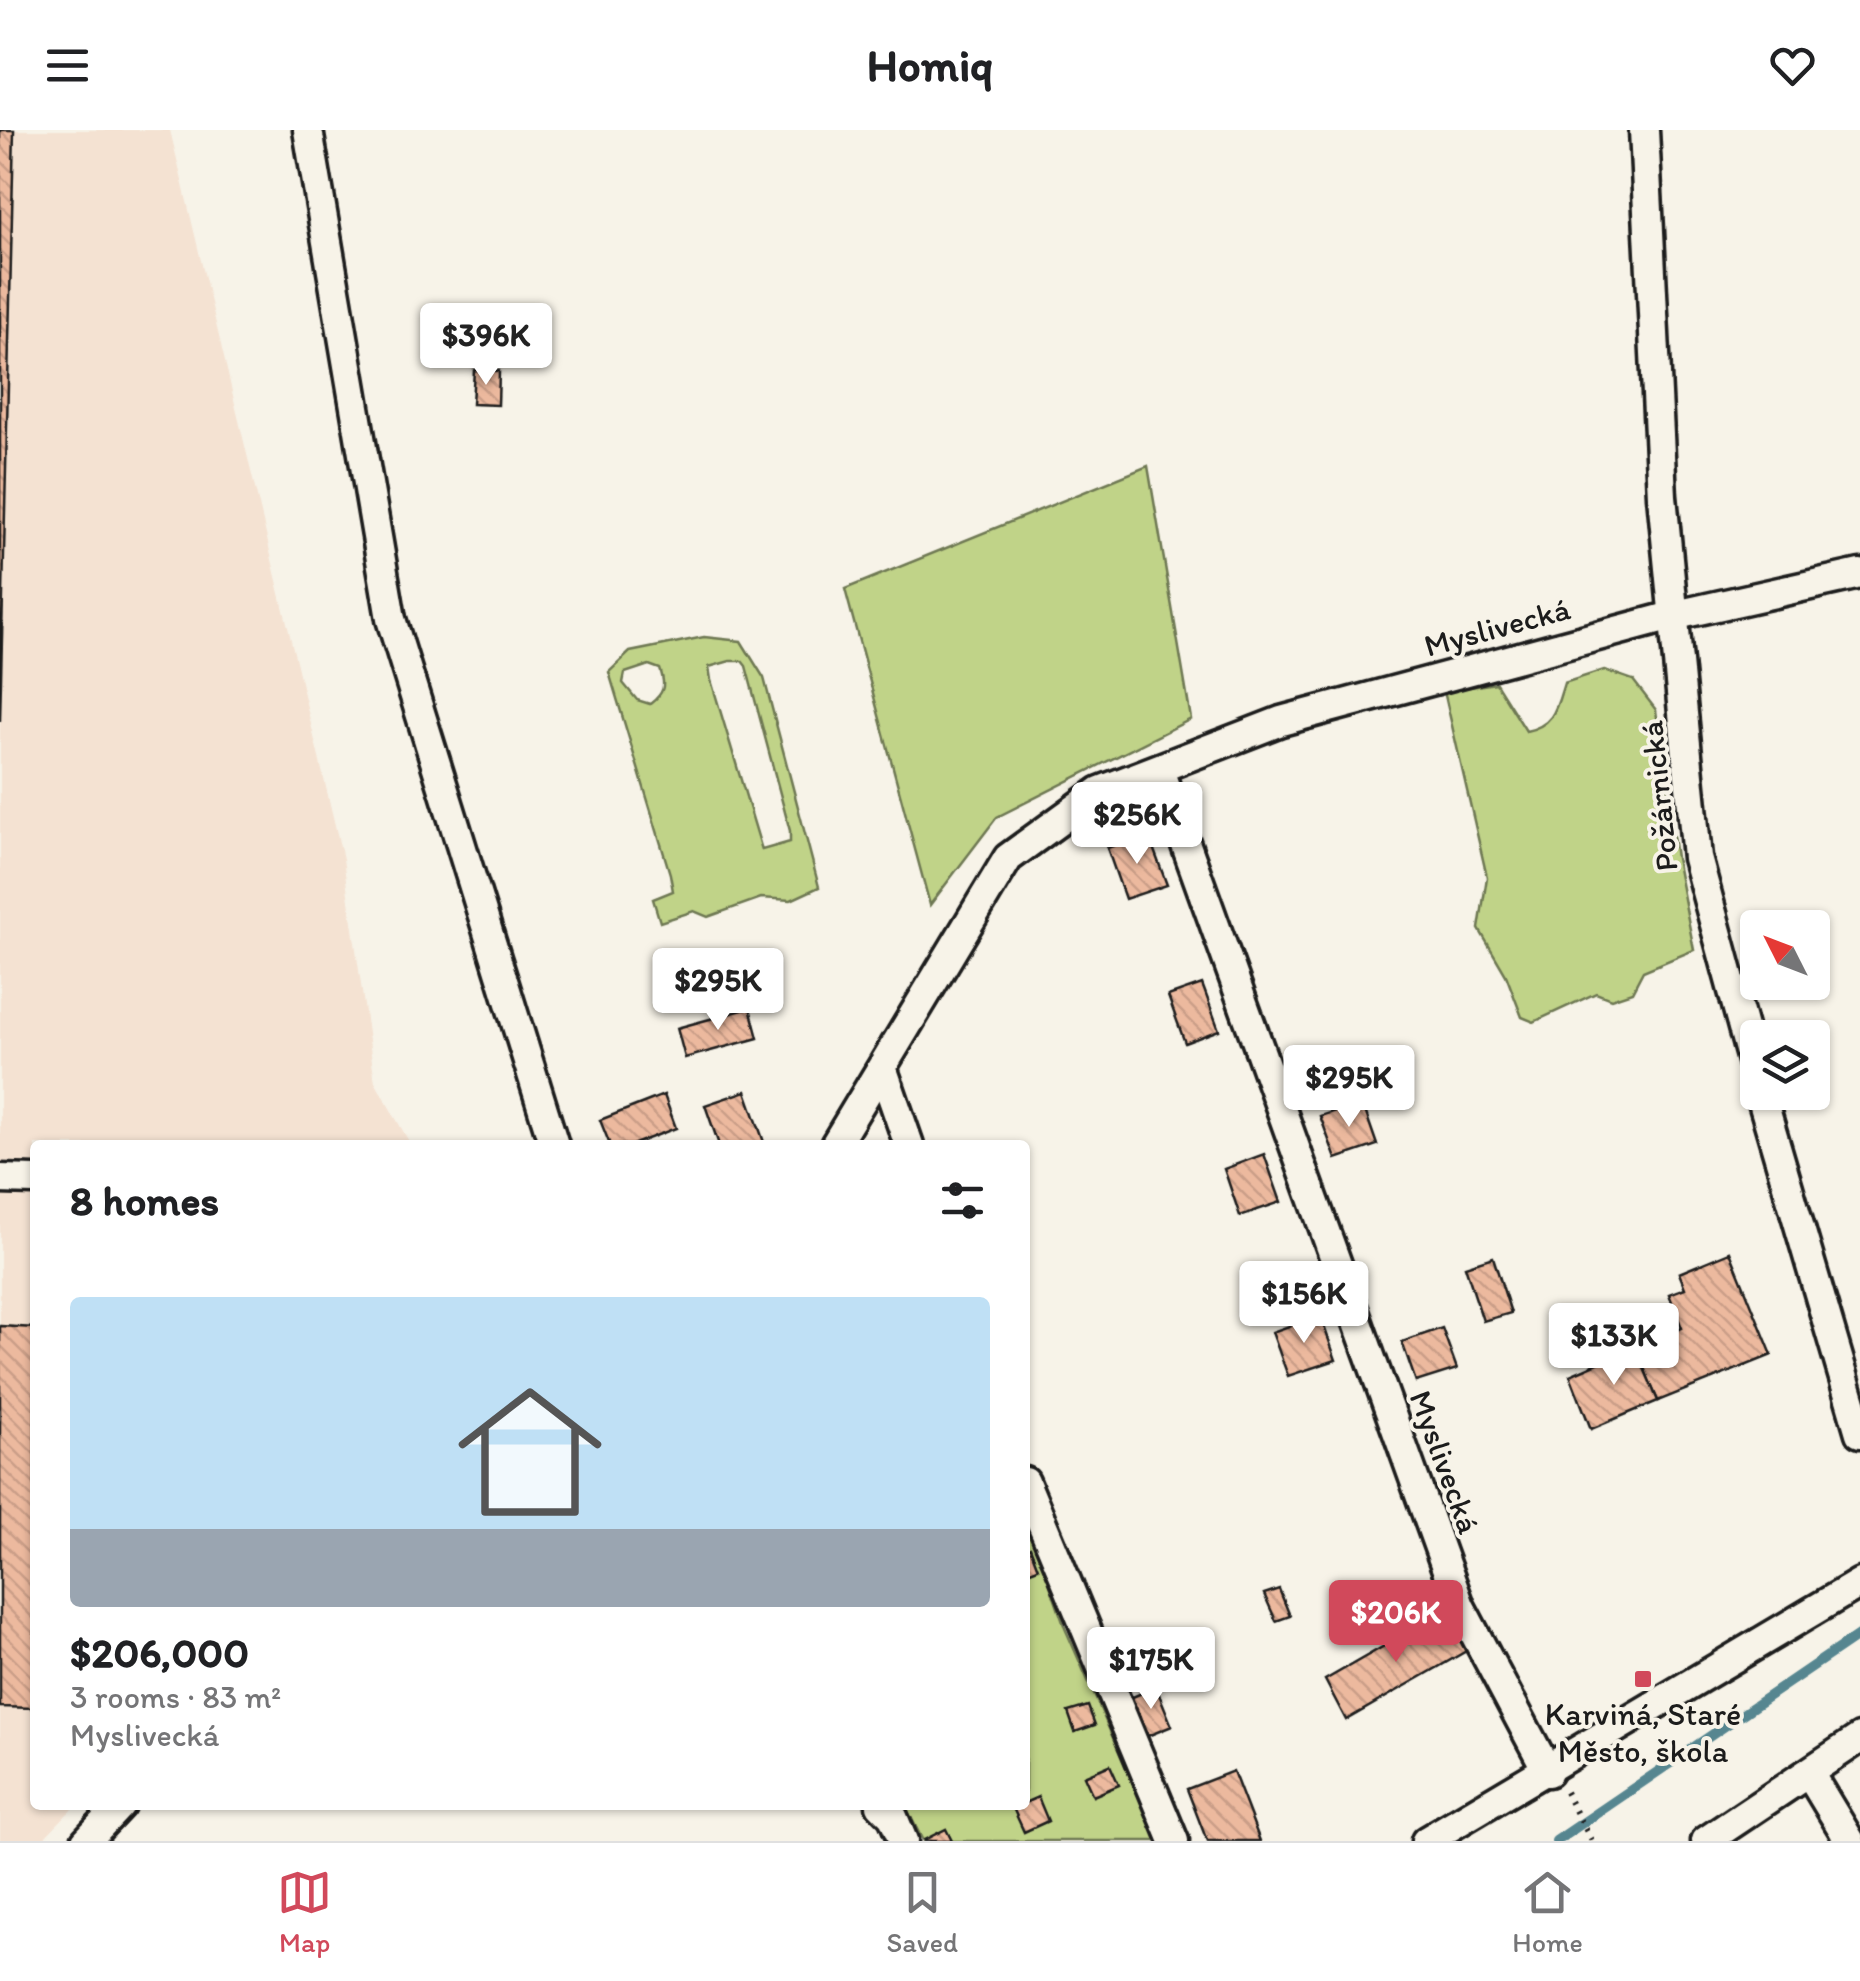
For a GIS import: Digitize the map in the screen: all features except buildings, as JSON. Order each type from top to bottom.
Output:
[{"type":"street","points":[[308,130],[390,619],[552,1140]]},
{"type":"street","name":"Požárnická","points":[[1644,130],[1662,496],[1697,858],[1741,1020]]},
{"type":"street","name":"Myslivecká","points":[[837,1140],[1008,858],[1100,791],[1281,720],[1676,615],[1860,574]]},
{"type":"street","name":"Myslivecká","points":[[1160,770],[1460,1606],[1548,1772]]},
{"type":"street","points":[[883,1070],[907,1140]]},
{"type":"street","points":[[1765,1110],[1860,1433]]},
{"type":"street","points":[[0,1180],[30,1180]]},
{"type":"street","points":[[1030,1494],[1174,1841]]},
{"type":"street","points":[[1426,1841],[1548,1772],[1860,1583]]},
{"type":"street","points":[[1706,1841],[1860,1738]]},
{"type":"street","points":[[1810,1773],[1850,1841]]},
{"type":"street","points":[[86,1841],[115,1810]]},
{"type":"street","points":[[886,1810],[903,1841]]},
{"type":"path","points":[[1572,1805],[1592,1841]]},
{"type":"shaded area","points":[[0,130],[170,130],[343,859],[375,1082],[408,1140],[30,1140],[30,1810],[71,1810],[41,1841],[0,1841]]},
{"type":"green space","points":[[1148,466],[1191,719],[997,817],[930,905],[845,589]]},
{"type":"green space","points":[[704,637],[741,641],[764,678],[819,887],[791,900],[761,898],[708,917],[694,911],[660,922],[653,899],[673,891],[670,874],[609,672],[630,652]],"holes":[[[742,661],[746,666],[790,831],[790,842],[762,850],[711,680],[709,667]],[[649,665],[660,669],[663,685],[650,704],[637,700],[623,683],[625,673]]]},
{"type":"green space","points":[[1604,670],[1633,680],[1656,710],[1676,858],[1694,950],[1643,971],[1632,992],[1611,999],[1596,993],[1534,1022],[1522,1017],[1506,975],[1479,929],[1487,877],[1444,691],[1496,683],[1526,731],[1548,720],[1564,683]]},
{"type":"green space","points":[[1030,1527],[1065,1628],[1158,1841],[923,1841],[908,1810],[1030,1810]]},
{"type":"waterway","points":[[1556,1841],[1860,1634]]},
{"type":"place","name":"Karviná, Staré Město, škola","points":[[1643,1679]]}]
